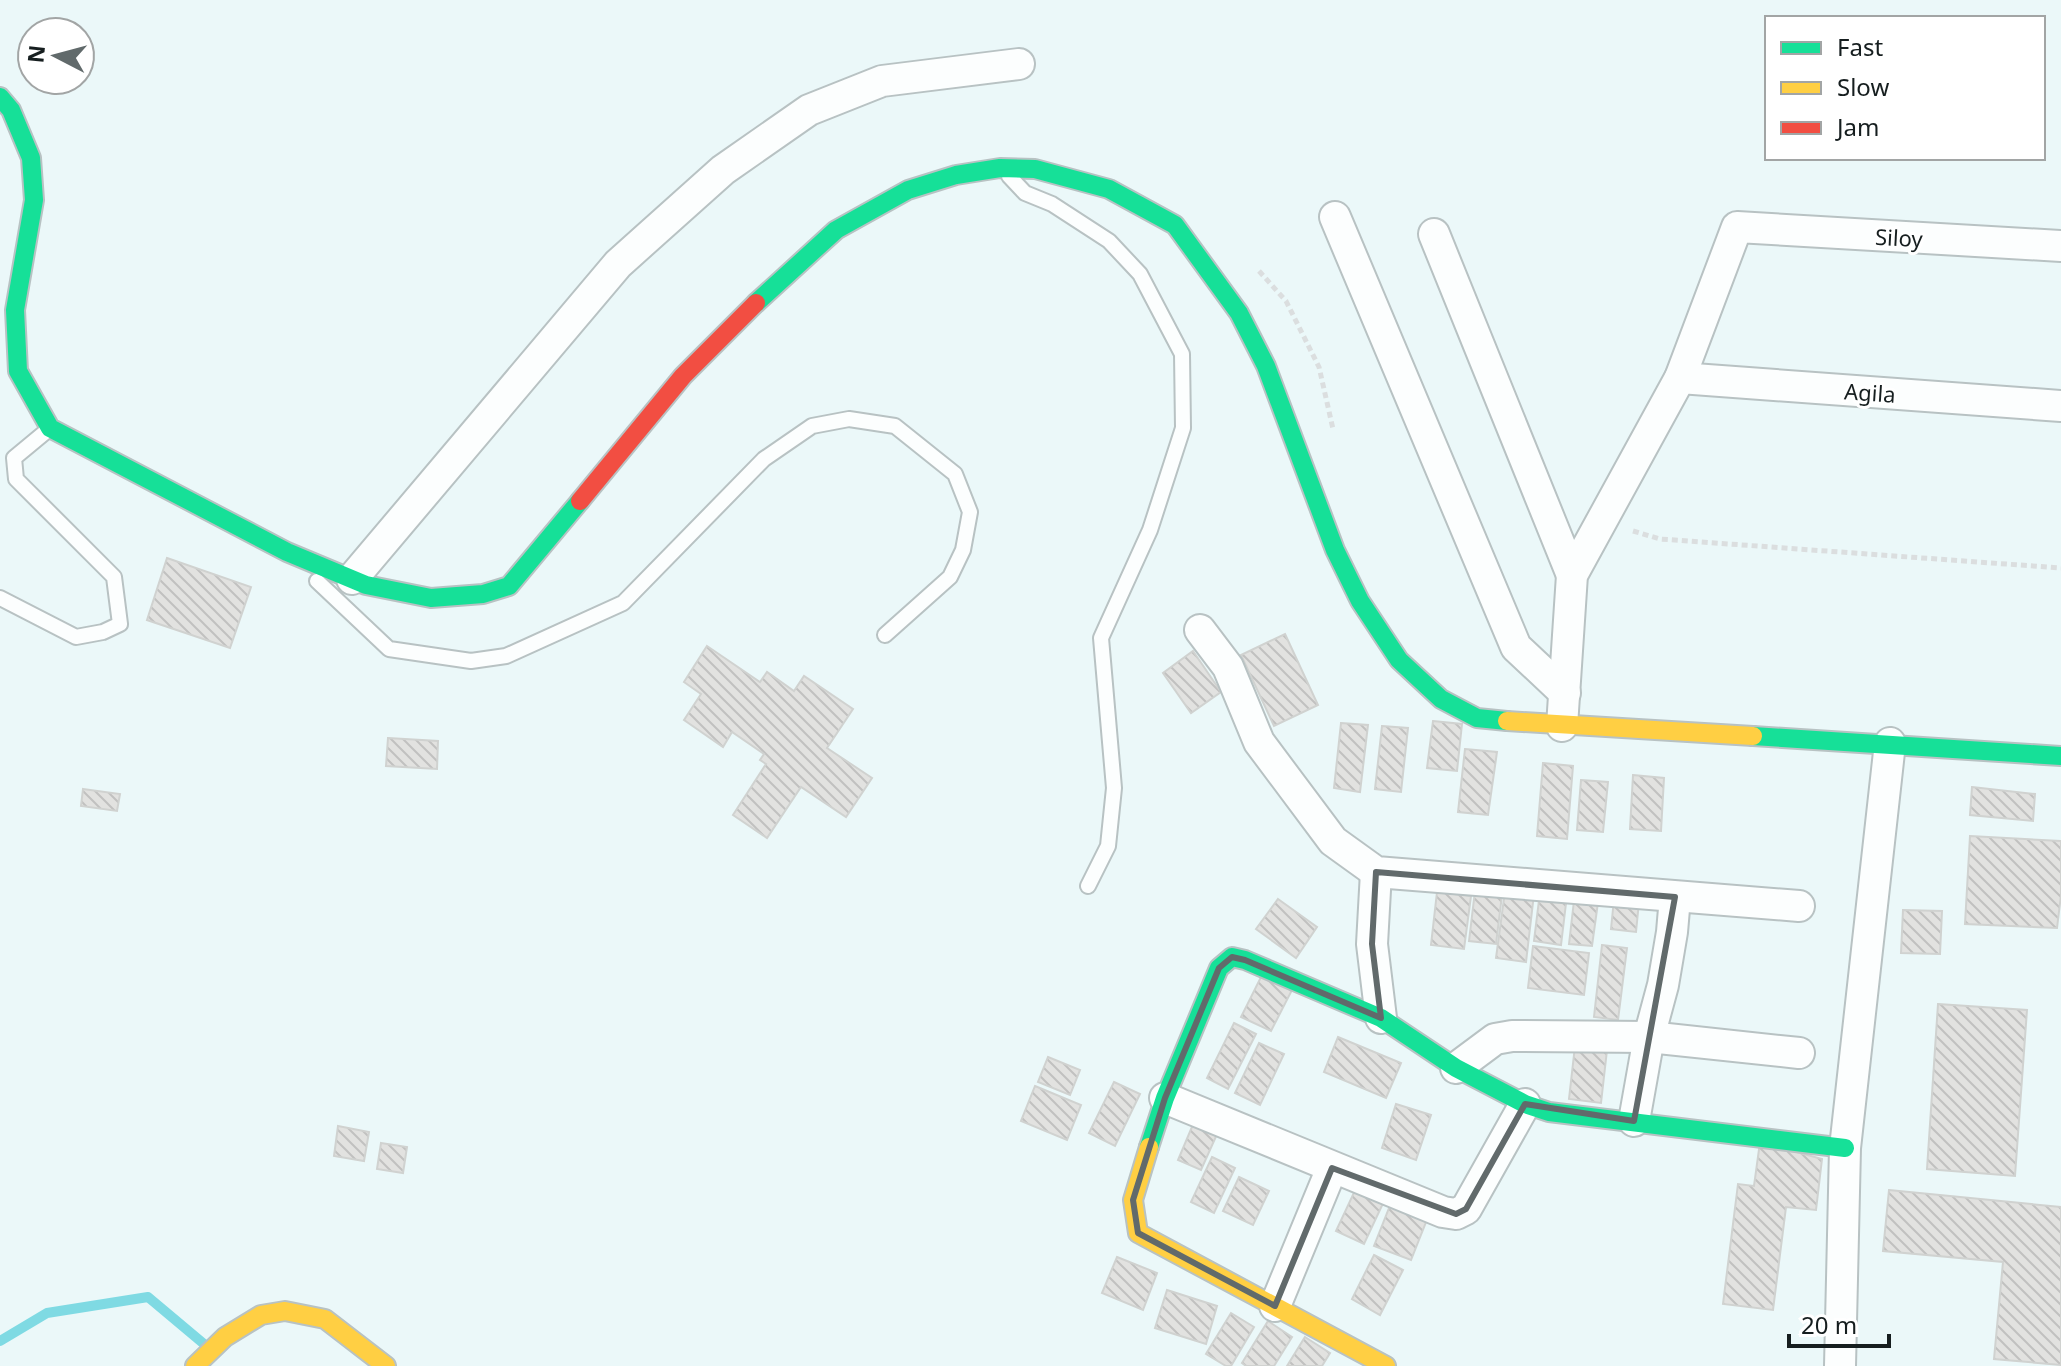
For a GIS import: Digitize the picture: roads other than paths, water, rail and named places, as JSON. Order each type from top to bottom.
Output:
[{"type":"street","points":[[352,579],[618,264],[723,170],[809,110],[882,81],[1019,64]]},
{"type":"street","points":[[0,97],[11,110],[31,158],[34,200],[15,310],[18,371],[50,428],[287,552],[366,585],[431,598],[483,594],[509,586],[683,376],[779,280],[836,230],[908,190],[956,175],[1000,168],[1035,169],[1109,189],[1175,225],[1239,313],[1266,366],[1335,550],[1365,610],[1399,660],[1441,699],[1477,718],[1562,726],[1890,743],[2061,756]]},
{"type":"street","points":[[1335,217],[1516,647],[1565,693]]},
{"type":"street","name":"Siloy","points":[[1680,378],[1737,227],[2061,246]]},
{"type":"street","points":[[1434,234],[1572,575]]},
{"type":"street","points":[[1562,726],[1572,575],[1680,378]]},
{"type":"street","name":"Agila","points":[[1680,378],[2061,406]]},
{"type":"street","points":[[1200,630],[1228,667],[1259,742],[1333,841],[1376,872],[1799,906]]},
{"type":"street","points":[[1840,1366],[1845,1148],[1890,743]]},
{"type":"street","points":[[1376,872],[1372,944],[1381,1018]]},
{"type":"street","points":[[1634,1121],[1649,1037],[1663,985],[1675,897]]},
{"type":"street","points":[[1386,1366],[1138,1233],[1133,1200],[1165,1098],[1219,968],[1232,957],[1381,1018],[1456,1068],[1525,1104],[1549,1112],[1845,1148]]},
{"type":"street","points":[[1456,1068],[1495,1039],[1512,1036],[1649,1037],[1799,1053]]},
{"type":"street","points":[[1165,1098],[1332,1168],[1443,1212],[1456,1214],[1466,1209],[1525,1104]]},
{"type":"street","points":[[1275,1306],[1332,1168]]},
{"type":"street","points":[[195,1366],[225,1337],[261,1315],[285,1311],[325,1319],[386,1366]]},
{"type":"lane","points":[[1000,168],[1025,193],[1052,204],[1109,241],[1140,274],[1182,354],[1183,428],[1150,530],[1101,638],[1114,788],[1108,846],[1088,886]]},
{"type":"lane","points":[[287,552],[389,649],[471,661],[506,656],[623,603],[764,459],[812,426],[849,419],[895,426],[955,474],[970,512],[963,550],[950,577],[885,635]]},
{"type":"lane","points":[[0,598],[76,637],[103,632],[120,624],[114,577],[16,479],[14,458],[50,428]]},
{"type":"waterway","points":[[0,1341],[47,1313],[148,1297],[204,1344]]}]
